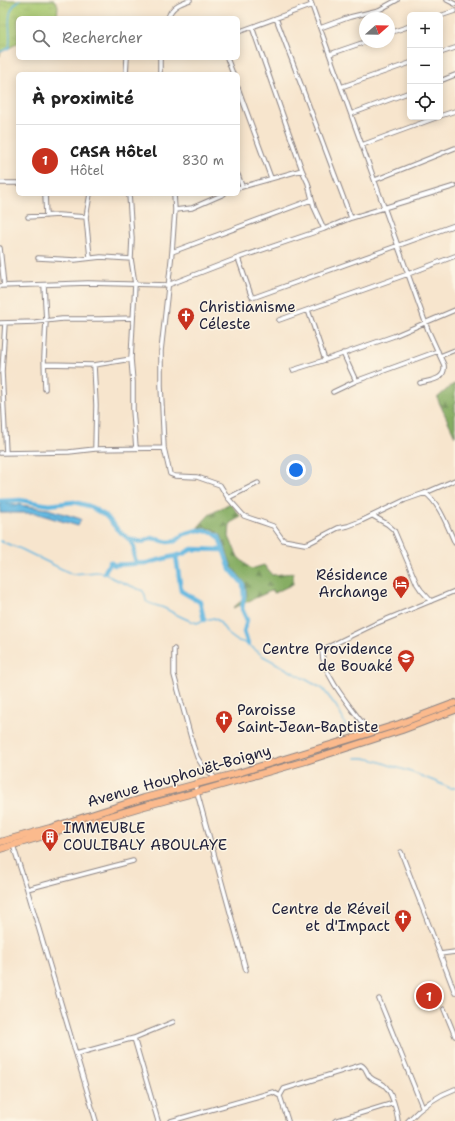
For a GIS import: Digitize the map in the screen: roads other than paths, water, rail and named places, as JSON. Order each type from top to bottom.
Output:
[{"type":"highway","name":"Avenue Houphouët-Boigny","points":[[0,842],[50,828],[144,798],[216,779],[370,733],[455,703]]},
{"type":"highway","name":"Avenue Houphouët-Boigny","points":[[0,849],[373,740],[455,710]]},
{"type":"street","points":[[168,16],[175,7],[190,0]]},
{"type":"street","points":[[310,0],[408,274],[444,365],[444,374],[438,378],[420,383]]},
{"type":"street","points":[[320,28],[350,17],[379,10],[397,0]]},
{"type":"street","points":[[447,0],[455,4]]},
{"type":"street","points":[[240,31],[312,5]]},
{"type":"street","points":[[443,15],[455,11]]},
{"type":"street","points":[[276,18],[351,218]]},
{"type":"street","points":[[252,27],[302,170],[308,183],[311,200],[324,229]]},
{"type":"street","points":[[395,31],[407,27]]},
{"type":"street","points":[[330,54],[359,44]]},
{"type":"street","points":[[443,52],[455,48]]},
{"type":"street","points":[[126,72],[127,60]]},
{"type":"street","points":[[160,60],[160,72]]},
{"type":"street","points":[[228,60],[232,72]]},
{"type":"street","points":[[341,87],[407,64]]},
{"type":"street","points":[[443,80],[455,75]]},
{"type":"street","points":[[240,93],[271,178]]},
{"type":"street","points":[[351,114],[407,93]]},
{"type":"street","points":[[443,116],[455,111]]},
{"type":"street","points":[[362,145],[431,120]]},
{"type":"street","points":[[375,180],[455,148]]},
{"type":"street","points":[[240,187],[302,170]]},
{"type":"street","points":[[0,184],[16,183]]},
{"type":"street","points":[[0,248],[2,286],[88,283],[168,285],[238,258],[324,229],[351,218],[455,186]]},
{"type":"street","points":[[45,196],[46,216]]},
{"type":"street","points":[[90,196],[86,218],[90,257]]},
{"type":"street","points":[[129,196],[132,240],[130,259],[135,284],[131,359],[136,448]]},
{"type":"street","points":[[174,196],[175,210],[172,252],[161,351],[164,448],[170,474],[175,476],[197,477],[220,485],[228,498],[244,516],[273,526],[280,538],[286,541],[305,544],[338,528],[348,526],[373,516],[404,500],[455,480]]},
{"type":"street","points":[[175,210],[192,208],[219,196]]},
{"type":"street","points":[[172,252],[311,200]]},
{"type":"street","points":[[28,216],[81,216],[86,218]]},
{"type":"street","points":[[238,258],[251,295],[252,297],[256,297],[455,225]]},
{"type":"street","points":[[279,320],[455,256]]},
{"type":"street","points":[[38,258],[75,260],[90,257],[130,259]]},
{"type":"street","points":[[44,285],[46,320],[45,389]]},
{"type":"street","points":[[308,310],[325,360]]},
{"type":"street","points":[[292,370],[394,336],[455,310]]},
{"type":"street","points":[[0,323],[62,319],[133,318]]},
{"type":"street","points":[[5,323],[2,372],[6,453]]},
{"type":"street","points":[[440,356],[455,350]]},
{"type":"street","points":[[333,392],[356,381],[438,351]]},
{"type":"street","points":[[343,353],[356,381]]},
{"type":"street","points":[[45,364],[94,365],[131,359]]},
{"type":"street","points":[[94,365],[96,405],[95,449]]},
{"type":"street","points":[[0,453],[164,448]]},
{"type":"street","points":[[228,498],[258,483]]},
{"type":"street","points":[[425,493],[430,496],[442,514],[455,543]]},
{"type":"street","points":[[373,516],[394,530],[421,590],[431,600]]},
{"type":"street","points":[[370,733],[328,675],[322,659],[322,652],[326,648],[375,624],[455,591]]},
{"type":"street","points":[[174,648],[174,675],[193,745],[197,757],[202,765],[216,779]]},
{"type":"street","points":[[195,785],[246,970]]},
{"type":"street","points":[[13,846],[95,1121]]},
{"type":"street","points":[[401,852],[455,993]]},
{"type":"street","points":[[27,889],[134,860]]},
{"type":"street","points":[[440,954],[455,952]]},
{"type":"street","points":[[379,999],[422,1106]]},
{"type":"street","points":[[444,1009],[455,1036]]},
{"type":"street","points":[[76,1054],[134,1038],[173,1022]]},
{"type":"street","points":[[134,1038],[158,1121]]},
{"type":"street","points":[[280,1096],[284,1089],[361,1065],[365,1067],[371,1078],[388,1090],[394,1103],[398,1121]]},
{"type":"street","points":[[408,1121],[422,1106],[455,1089]]},
{"type":"street","points":[[171,1121],[273,1092],[280,1096],[288,1121]]},
{"type":"street","points":[[335,1121],[394,1103]]},
{"type":"water","points":[[0,502],[48,509],[81,519],[78,526],[35,513],[0,513]]},
{"type":"waterway","points":[[0,52],[9,48],[9,22],[11,10],[20,0]]},
{"type":"waterway","points":[[0,501],[20,500],[49,505],[74,502],[89,506],[106,516],[118,530],[129,539],[134,547],[134,556],[137,564]]},
{"type":"waterway","points":[[129,539],[142,542],[152,538],[168,542],[176,541],[184,534],[198,530],[212,532],[219,537],[230,569],[243,584],[244,596],[242,609],[247,620],[244,632],[248,644]]},
{"type":"waterway","points":[[0,541],[21,549],[72,574],[104,573],[143,591],[146,601],[197,623],[214,618],[219,621],[228,634],[236,640],[248,644],[263,656],[323,689],[336,706],[348,733]]},
{"type":"waterway","points":[[104,573],[110,562],[114,565],[147,563],[183,554],[192,549],[222,550]]},
{"type":"waterway","points":[[176,556],[181,591],[200,602],[204,620]]},
{"type":"waterway","points":[[356,758],[377,761],[427,778],[450,788],[455,788]]},
{"type":"place","name":"Christianisme Céleste","points":[[186,331]]},
{"type":"place","name":"Résidence Archange","points":[[401,599]]},
{"type":"place","name":"Centre Providence de Bouaké","points":[[406,673]]},
{"type":"place","name":"Paroisse Saint-Jean-Baptiste","points":[[224,734]]},
{"type":"place","name":"IMMEUBLE COULIBALY ABOULAYE","points":[[50,852]]},
{"type":"place","name":"Centre de Réveil et d'Impact","points":[[403,933]]},
{"type":"place","name":"CASA Hôtel","points":[[429,996]]}]
